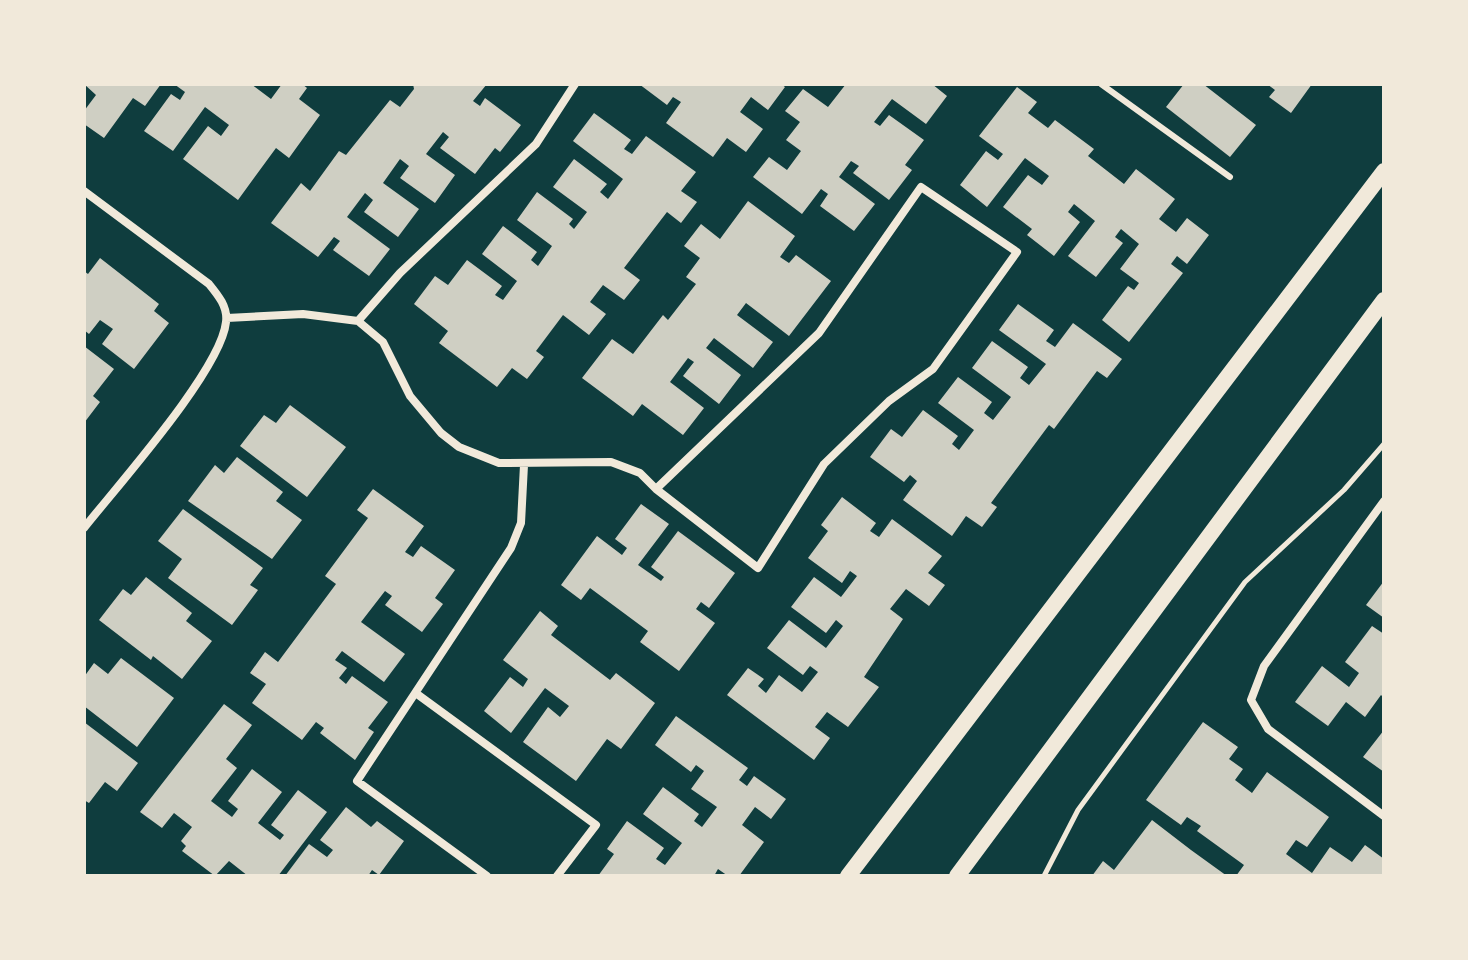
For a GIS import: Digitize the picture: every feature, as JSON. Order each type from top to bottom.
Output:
[{"type":"main road","points":[[848,876],[1384,171]]},
{"type":"main road","points":[[957,876],[1384,300]]},
{"type":"street","points":[[358,321],[400,273],[536,144],[575,84]]},
{"type":"street","points":[[227,318],[303,314],[358,321],[383,342],[410,396],[441,433],[480,457],[524,465],[611,462],[640,473],[656,489],[758,568],[824,464],[889,401],[933,369],[1017,252],[921,187],[819,333],[656,489]]},
{"type":"street","points":[[84,191],[209,284],[222,300],[227,318],[221,345],[204,374],[84,528]]},
{"type":"street","points":[[487,876],[357,781],[511,548],[521,523],[524,465]]},
{"type":"street","points":[[1384,501],[1264,666],[1251,700],[1268,729],[1384,816]]},
{"type":"street","points":[[417,694],[596,825],[557,876]]},
{"type":"lane","points":[[1101,84],[1230,177]]},
{"type":"path","points":[[1044,876],[1078,810],[1245,582],[1344,490],[1384,444]]},
{"type":"building","points":[[84,84],[161,84],[145,106],[133,98],[104,138],[84,124],[84,111],[96,95]]},
{"type":"building","points":[[174,84],[251,84],[271,99],[282,84],[302,84],[307,88],[299,99],[320,115],[289,158],[276,148],[238,200],[183,159],[208,126],[221,136],[229,125],[205,107],[173,151],[144,131],[171,94],[180,100],[185,92]]},
{"type":"building","points":[[413,84],[487,84],[473,101],[480,106],[485,98],[521,125],[500,152],[495,148],[475,174],[440,148],[449,137],[443,132],[426,154],[455,175],[435,203],[400,178],[409,166],[400,159],[383,183],[419,209],[398,237],[364,212],[373,200],[365,193],[347,217],[390,249],[369,276],[333,250],[340,241],[334,237],[318,257],[271,223],[301,183],[310,191],[339,151],[346,155],[390,100],[400,107],[414,89]]},
{"type":"building","points":[[639,84],[781,84],[785,87],[768,110],[751,97],[740,112],[763,129],[746,152],[727,138],[713,157],[666,123],[681,102],[673,97],[667,105]]},
{"type":"building","points":[[846,84],[932,84],[947,96],[926,124],[892,99],[874,122],[880,126],[889,115],[924,140],[905,165],[912,170],[889,200],[853,173],[859,166],[851,161],[839,177],[875,204],[854,231],[820,206],[828,194],[821,189],[802,214],[753,177],[769,157],[787,170],[801,151],[786,140],[800,122],[785,111],[803,89],[828,107]]},
{"type":"building","points":[[1184,84],[1203,84],[1256,125],[1230,157],[1166,107]]},
{"type":"building","points":[[1267,84],[1312,84],[1291,113],[1269,97],[1275,90]]},
{"type":"building","points":[[1017,87],[1037,102],[1028,113],[1048,128],[1055,120],[1094,149],[1088,156],[1124,184],[1136,169],[1175,199],[1159,219],[1176,232],[1187,218],[1209,235],[1187,264],[1177,256],[1171,264],[1183,273],[1129,342],[1102,320],[1128,286],[1134,290],[1139,283],[1120,269],[1139,244],[1121,229],[1115,237],[1123,243],[1096,277],[1068,256],[1095,221],[1074,204],[1068,212],[1080,222],[1054,256],[1027,235],[1032,229],[1003,207],[1028,175],[1042,185],[1049,176],[1025,158],[987,207],[960,185],[986,151],[998,160],[1003,154],[979,136]]},
{"type":"building","points":[[594,113],[631,140],[624,149],[632,154],[646,136],[696,172],[681,191],[697,202],[681,223],[667,212],[624,268],[640,280],[624,300],[603,285],[590,302],[606,314],[589,335],[563,315],[536,351],[544,357],[527,379],[512,368],[497,387],[439,343],[448,331],[414,304],[435,276],[448,285],[467,260],[502,286],[495,295],[503,300],[517,281],[482,254],[503,226],[537,252],[531,260],[538,266],[552,246],[517,220],[537,192],[573,219],[569,224],[574,229],[587,212],[553,187],[574,159],[607,184],[600,192],[608,199],[623,179],[573,141]]},
{"type":"building","points":[[748,201],[795,236],[780,257],[789,263],[796,255],[831,281],[789,336],[746,303],[737,315],[773,342],[753,368],[714,338],[706,348],[741,375],[719,404],[683,376],[694,362],[688,358],[670,382],[704,408],[683,435],[642,404],[633,416],[582,378],[612,339],[633,354],[663,315],[668,320],[696,284],[686,277],[700,258],[684,246],[701,224],[720,239]]},
{"type":"building","points":[[100,258],[159,304],[154,311],[169,323],[134,369],[102,344],[113,329],[100,320],[89,334],[84,330],[84,271],[88,274]]},
{"type":"building","points":[[1018,304],[1054,330],[1046,341],[1055,347],[1073,323],[1122,359],[1107,378],[1097,371],[1054,429],[1049,425],[991,503],[997,507],[982,527],[966,516],[952,536],[903,500],[917,481],[910,475],[904,482],[870,457],[891,429],[902,437],[923,410],[958,436],[952,444],[959,450],[974,430],[938,403],[958,377],[992,402],[984,413],[993,420],[1011,397],[972,368],[992,341],[1028,367],[1020,378],[1029,385],[1046,364],[999,330]]},
{"type":"building","points":[[84,346],[114,369],[93,396],[100,402],[84,423]]},
{"type":"building","points":[[290,405],[346,447],[307,497],[240,446],[264,415],[276,423]]},
{"type":"building","points":[[237,457],[283,492],[276,501],[302,520],[272,559],[188,501],[215,465],[224,473]]},
{"type":"building","points":[[373,489],[424,526],[405,552],[413,557],[421,546],[455,570],[435,598],[443,604],[422,632],[385,605],[392,596],[385,591],[361,622],[405,654],[384,682],[342,651],[335,660],[347,668],[339,678],[346,684],[352,676],[388,702],[368,728],[374,732],[355,760],[320,733],[324,728],[316,722],[302,740],[252,703],[266,684],[250,673],[265,652],[278,662],[336,584],[325,576],[368,518],[357,510]]},
{"type":"building","points":[[842,497],[876,523],[870,531],[879,537],[892,519],[942,556],[928,573],[945,585],[929,606],[906,589],[890,609],[903,619],[864,677],[879,687],[848,727],[827,712],[815,727],[830,738],[814,760],[727,695],[748,668],[764,679],[758,686],[766,693],[779,675],[802,692],[818,672],[810,666],[803,675],[767,648],[789,620],[826,648],[843,626],[836,620],[826,633],[791,607],[814,577],[841,597],[857,576],[850,571],[842,583],[808,558],[828,531],[821,525]]},
{"type":"building","points":[[641,504],[669,524],[638,565],[661,581],[664,577],[651,567],[678,531],[735,573],[709,608],[701,602],[696,609],[715,623],[679,671],[640,642],[648,631],[590,588],[581,600],[561,585],[597,536],[622,555],[627,548],[615,539]]},
{"type":"building","points":[[183,509],[263,568],[250,585],[258,590],[232,625],[168,578],[182,559],[158,541]]},
{"type":"building","points":[[146,577],[192,613],[186,621],[212,641],[182,679],[153,656],[151,660],[99,620],[123,589],[131,595]]},
{"type":"building","points":[[1384,581],[1384,618],[1366,605]]},
{"type":"building","points":[[540,611],[558,626],[551,635],[610,680],[616,673],[655,703],[621,749],[607,739],[576,781],[523,742],[548,707],[560,717],[569,706],[545,688],[511,733],[484,711],[510,677],[523,687],[528,679],[503,660]]},
{"type":"building","points":[[1372,626],[1384,634],[1384,698],[1381,695],[1365,717],[1346,702],[1328,726],[1295,702],[1322,666],[1349,687],[1359,673],[1345,662]]},
{"type":"building","points":[[121,658],[174,698],[137,747],[84,706],[84,677],[94,663],[108,674]]},
{"type":"building","points":[[224,704],[252,725],[226,759],[237,768],[211,801],[232,817],[238,809],[228,801],[252,769],[282,792],[258,823],[280,840],[284,835],[271,825],[298,790],[327,812],[278,876],[248,876],[229,861],[215,876],[182,851],[186,846],[181,841],[192,827],[174,813],[162,828],[140,812]]},
{"type":"building","points":[[676,716],[748,768],[739,780],[747,786],[754,776],[786,799],[771,819],[755,807],[742,825],[764,842],[739,876],[728,876],[718,869],[714,876],[598,876],[614,854],[607,849],[627,821],[664,848],[656,859],[665,865],[682,843],[643,814],[663,787],[699,814],[694,821],[702,827],[717,807],[691,789],[704,771],[696,765],[691,772],[655,745]]},
{"type":"building","points":[[84,722],[138,763],[117,791],[105,782],[89,803],[84,800]]},
{"type":"building","points":[[1203,722],[1238,747],[1229,759],[1243,769],[1235,780],[1252,793],[1267,772],[1329,817],[1307,847],[1296,840],[1286,854],[1312,873],[1330,847],[1352,862],[1365,845],[1384,859],[1384,876],[1236,876],[1244,865],[1197,831],[1201,826],[1187,817],[1181,825],[1146,800]]},
{"type":"building","points":[[1384,730],[1384,772],[1363,757]]},
{"type":"building","points":[[346,807],[371,827],[377,821],[404,841],[379,875],[372,870],[368,876],[285,876],[309,844],[327,857],[333,850],[320,840]]},
{"type":"building","points":[[1152,820],[1227,876],[1092,876],[1103,861],[1114,870]]}]
